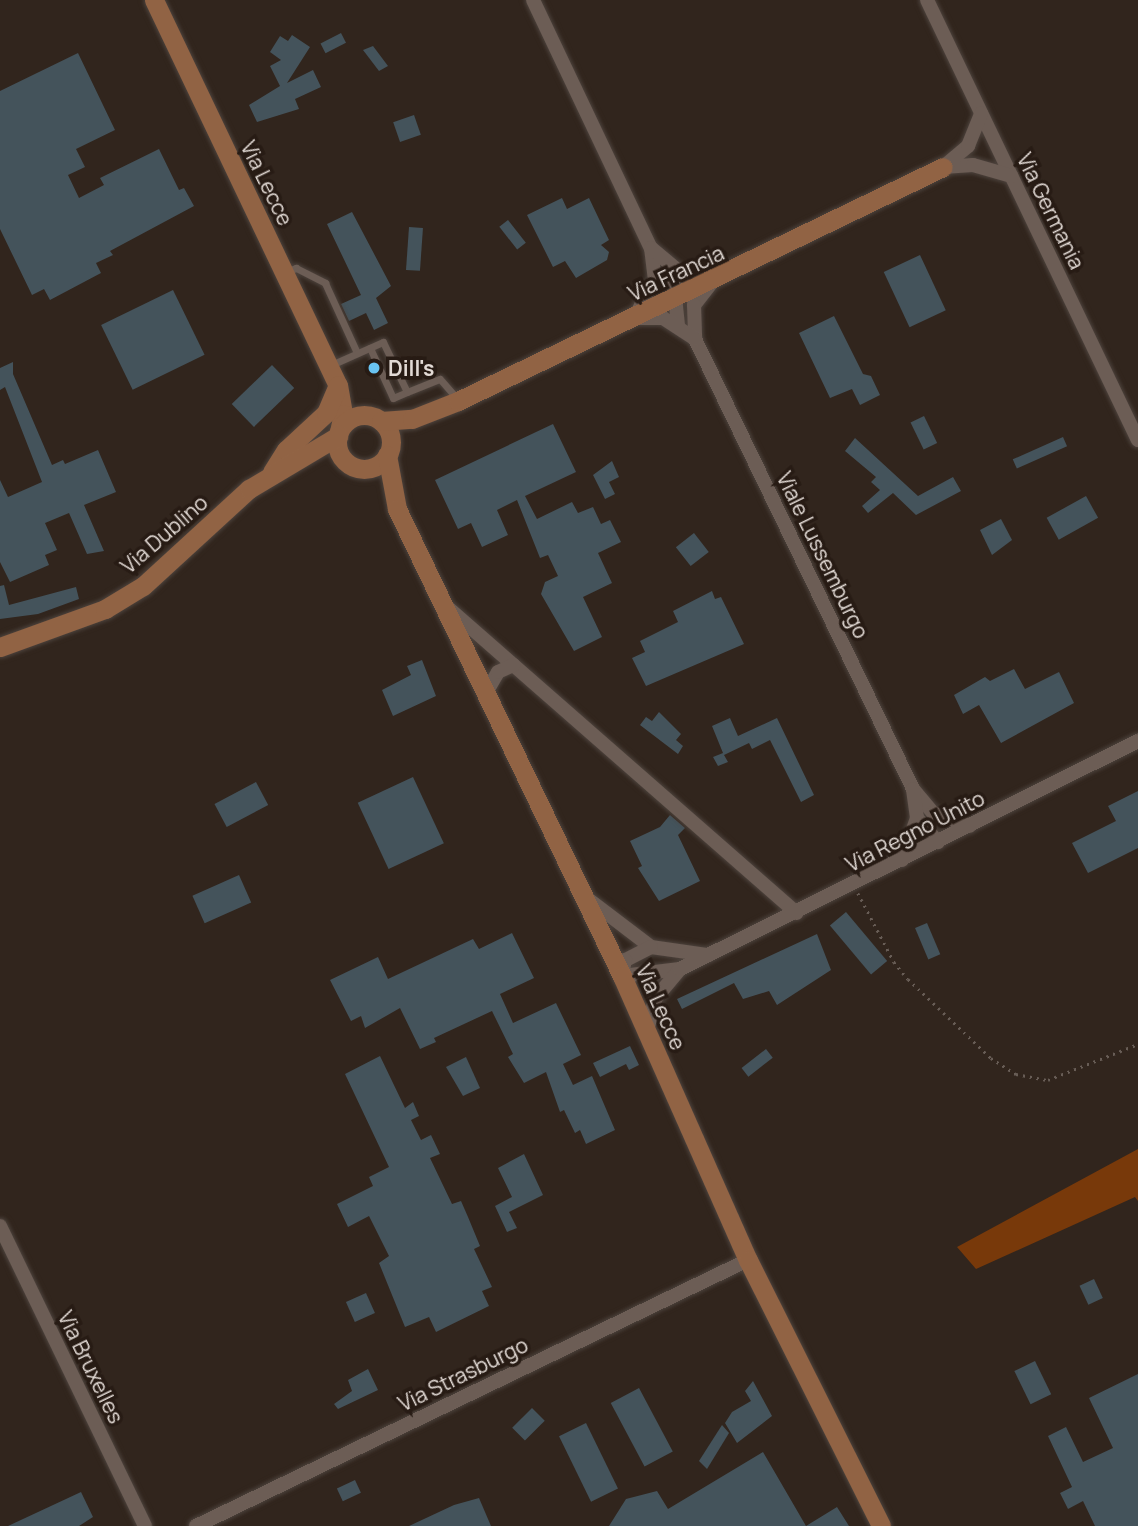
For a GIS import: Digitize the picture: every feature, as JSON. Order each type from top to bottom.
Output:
[{"type":"main road","name":"Via Lecce","points":[[154,0],[338,385],[343,414],[339,434]]},
{"type":"main road","name":"Via Francia","points":[[425,416],[675,300],[943,167]]},
{"type":"main road","name":"Via Lecce","points":[[338,385],[376,419]]},
{"type":"main road","name":"Via Dublino","points":[[272,473],[286,450],[326,413],[338,385]]},
{"type":"main road","points":[[425,416],[374,467],[351,465],[338,451],[339,434],[353,418],[425,416]]},
{"type":"main road","points":[[376,419],[389,433],[389,451]]},
{"type":"main road","name":"Via Dublino","points":[[0,647],[105,609],[143,586],[272,473],[339,434]]},
{"type":"main road","name":"Via Lecce","points":[[389,451],[397,509],[622,975],[748,1260],[881,1526]]},
{"type":"main road","name":"Via Dublino","points":[[272,473],[325,461],[351,465]]},
{"type":"main road","name":"Via Lecce","points":[[351,465],[397,509]]},
{"type":"street","points":[[533,0],[651,248],[655,279],[693,314]]},
{"type":"street","name":"Via Germania","points":[[927,0],[1138,440]]},
{"type":"street","points":[[943,167],[968,146],[981,113]]},
{"type":"street","points":[[968,146],[996,144]]},
{"type":"street","points":[[973,165],[996,144]]},
{"type":"street","points":[[943,167],[973,165],[1012,176]]},
{"type":"street","points":[[651,248],[687,278],[713,281],[693,314],[695,339]]},
{"type":"street","points":[[672,268],[678,325]]},
{"type":"street","points":[[655,279],[633,318],[663,318],[678,325],[695,339]]},
{"type":"street","name":"Viale Lussemburgo","points":[[695,339],[914,789]]},
{"type":"street","points":[[446,606],[797,913]]},
{"type":"street","points":[[487,691],[498,672],[513,665]]},
{"type":"street","name":"Via Regno Unito","points":[[680,969],[854,886],[1138,741]]},
{"type":"street","points":[[914,789],[933,813],[938,842]]},
{"type":"street","points":[[902,860],[917,818],[914,789]]},
{"type":"street","points":[[933,813],[970,826]]},
{"type":"street","points":[[917,818],[938,842]]},
{"type":"street","points":[[583,895],[651,947],[710,955]]},
{"type":"street","points":[[651,947],[625,960],[622,975],[680,969]]},
{"type":"street","points":[[647,1031],[655,999],[680,969]]},
{"type":"street","name":"Via Bruxelles","points":[[0,1226],[145,1526]]},
{"type":"street","name":"Via Strasburgo","points":[[196,1526],[748,1260]]},
{"type":"lane","points":[[285,272],[296,268],[325,283],[357,353]]},
{"type":"lane","points":[[328,366],[383,342],[407,392]]},
{"type":"lane","points":[[370,348],[393,398],[440,379],[458,401]]},
{"type":"path","points":[[854,886],[894,962],[908,979],[991,1058],[1016,1074],[1048,1080],[1138,1044]]},
{"type":"shaded area","points":[[1138,1149],[1138,1201],[1135,1197],[976,1269],[957,1247]]},
{"type":"building","points":[[341,33],[346,43],[326,53],[321,43]]},
{"type":"building","points":[[292,35],[310,47],[287,83],[313,70],[321,87],[295,99],[299,109],[257,122],[249,105],[280,86],[270,66],[281,60],[270,52],[280,36],[288,41]]},
{"type":"building","points":[[373,46],[388,66],[379,71],[363,50]]},
{"type":"building","points":[[78,53],[115,130],[76,149],[85,167],[68,175],[79,198],[104,185],[100,178],[159,149],[179,190],[184,188],[194,206],[110,251],[113,255],[96,263],[101,273],[50,300],[44,289],[32,295],[0,229],[0,91]]},
{"type":"building","points":[[414,115],[421,135],[400,142],[393,122]]},
{"type":"building","points":[[562,198],[567,209],[589,198],[609,240],[601,245],[609,252],[607,260],[576,278],[565,261],[553,267],[527,215]]},
{"type":"building","points":[[352,212],[391,286],[376,298],[388,323],[374,330],[366,313],[349,321],[341,304],[361,295],[327,224]]},
{"type":"building","points":[[508,220],[526,243],[517,250],[499,227]]},
{"type":"building","points":[[409,227],[423,228],[420,271],[406,270]]},
{"type":"building","points":[[920,255],[946,310],[910,327],[884,272]]},
{"type":"building","points":[[173,290],[205,355],[133,390],[101,325]]},
{"type":"building","points":[[834,316],[863,374],[871,376],[880,395],[860,405],[852,389],[830,398],[799,333]]},
{"type":"building","points":[[13,362],[13,374],[52,465],[63,460],[65,464],[98,450],[116,492],[84,505],[104,551],[87,554],[69,513],[45,523],[57,550],[45,555],[49,565],[10,582],[0,562],[0,480],[8,497],[42,482],[5,387],[0,390],[0,368]]},
{"type":"building","points":[[272,365],[294,388],[254,427],[232,404]]},
{"type":"building","points":[[924,416],[937,443],[924,450],[911,423]]},
{"type":"building","points":[[553,424],[576,472],[525,496],[537,519],[572,502],[578,513],[593,507],[601,524],[610,520],[621,542],[598,553],[612,583],[583,597],[602,637],[574,651],[541,594],[545,582],[558,576],[548,555],[540,558],[517,500],[497,510],[508,535],[482,547],[471,523],[458,529],[435,480]]},
{"type":"building","points":[[1063,437],[1067,446],[1017,469],[1013,459]]},
{"type":"building","points":[[855,438],[918,496],[953,477],[961,491],[916,515],[893,493],[868,513],[862,506],[880,490],[871,482],[876,477],[845,451]]},
{"type":"building","points":[[612,461],[619,477],[609,482],[615,494],[605,499],[593,475]]},
{"type":"building","points":[[1086,496],[1098,518],[1059,540],[1047,518]]},
{"type":"building","points":[[1001,519],[1012,540],[992,555],[980,530]]},
{"type":"building","points":[[694,533],[709,552],[691,566],[676,547]]},
{"type":"building","points":[[4,585],[9,605],[76,587],[79,599],[38,614],[0,619],[0,586]]},
{"type":"building","points":[[712,591],[715,599],[721,597],[744,644],[646,686],[632,658],[645,652],[640,641],[678,622],[673,611]]},
{"type":"building","points":[[422,660],[436,696],[393,716],[382,690],[411,675],[407,666]]},
{"type":"building","points":[[1014,669],[1025,689],[1059,672],[1074,703],[1001,743],[979,705],[963,714],[954,695],[985,677],[990,681]]},
{"type":"building","points":[[659,712],[681,734],[676,740],[683,746],[678,754],[640,725],[646,717],[652,721]]},
{"type":"building","points":[[730,718],[738,736],[777,718],[814,795],[801,802],[770,740],[752,749],[749,743],[724,755],[728,762],[718,766],[713,757],[723,753],[712,726]]},
{"type":"building","points":[[413,777],[444,843],[389,869],[358,803]]},
{"type":"building","points":[[256,782],[268,805],[227,827],[215,804]]},
{"type":"building","points":[[1138,791],[1138,848],[1088,873],[1072,843],[1116,821],[1108,806]]},
{"type":"building","points":[[670,815],[685,828],[678,835],[700,881],[659,901],[638,868],[642,866],[630,841],[660,827]]},
{"type":"building","points":[[239,875],[251,902],[205,923],[192,896]]},
{"type":"building","points":[[846,912],[887,961],[871,975],[830,925]]},
{"type":"building","points":[[927,923],[940,954],[928,959],[915,928]]},
{"type":"building","points":[[512,933],[534,978],[500,994],[513,1023],[556,1003],[581,1055],[563,1064],[573,1085],[592,1076],[615,1130],[586,1144],[580,1130],[575,1133],[564,1110],[560,1112],[546,1072],[524,1083],[508,1057],[513,1054],[492,1011],[434,1038],[436,1042],[420,1049],[400,1008],[365,1028],[361,1016],[351,1021],[330,980],[378,957],[388,979],[473,939],[479,949]]},
{"type":"building","points":[[817,934],[831,970],[777,1005],[769,991],[743,999],[734,983],[682,1009],[677,999]]},
{"type":"building","points":[[630,1046],[639,1065],[629,1070],[626,1064],[600,1077],[593,1063]]},
{"type":"building","points":[[766,1049],[773,1058],[748,1077],[742,1068]]},
{"type":"building","points":[[380,1056],[405,1108],[413,1102],[419,1116],[411,1120],[421,1140],[431,1135],[440,1154],[430,1158],[452,1204],[461,1201],[480,1246],[474,1249],[492,1287],[482,1291],[489,1306],[436,1332],[429,1317],[405,1327],[379,1263],[389,1256],[369,1216],[348,1227],[337,1204],[373,1186],[369,1177],[389,1167],[345,1074]]},
{"type":"building","points":[[466,1057],[480,1088],[463,1096],[446,1067]]},
{"type":"building","points":[[524,1154],[543,1195],[509,1212],[517,1228],[507,1232],[495,1206],[512,1197],[498,1168]]},
{"type":"building","points":[[1094,1279],[1103,1298],[1088,1305],[1079,1286]]},
{"type":"building","points":[[366,1293],[375,1313],[355,1322],[346,1302]]},
{"type":"building","points":[[1035,1361],[1051,1394],[1031,1404],[1014,1371]]},
{"type":"building","points":[[368,1369],[378,1390],[338,1409],[334,1404],[352,1391],[348,1380]]},
{"type":"building","points":[[1138,1374],[1138,1526],[1095,1526],[1083,1501],[1068,1509],[1060,1493],[1072,1487],[1048,1436],[1066,1427],[1083,1462],[1113,1448],[1089,1398]]},
{"type":"building","points":[[753,1381],[772,1416],[737,1443],[725,1423],[732,1412],[751,1401],[745,1391]]},
{"type":"building","points":[[639,1388],[673,1452],[645,1467],[611,1403]]},
{"type":"building","points":[[532,1408],[545,1421],[525,1441],[512,1428]]},
{"type":"building","points":[[586,1423],[618,1489],[591,1502],[559,1436]]},
{"type":"building","points":[[722,1425],[729,1433],[707,1469],[699,1461]]},
{"type":"building","points":[[763,1452],[806,1526],[609,1526],[626,1499],[657,1491],[668,1509]]},
{"type":"building","points":[[355,1480],[361,1493],[343,1501],[337,1488]]},
{"type":"building","points":[[81,1492],[93,1517],[79,1526],[8,1526]]},
{"type":"building","points":[[479,1498],[491,1526],[409,1526],[454,1505]]},
{"type":"building","points":[[837,1507],[849,1526],[806,1526]]},
{"type":"place","name":"Dill's","points":[[374,368]]}]
